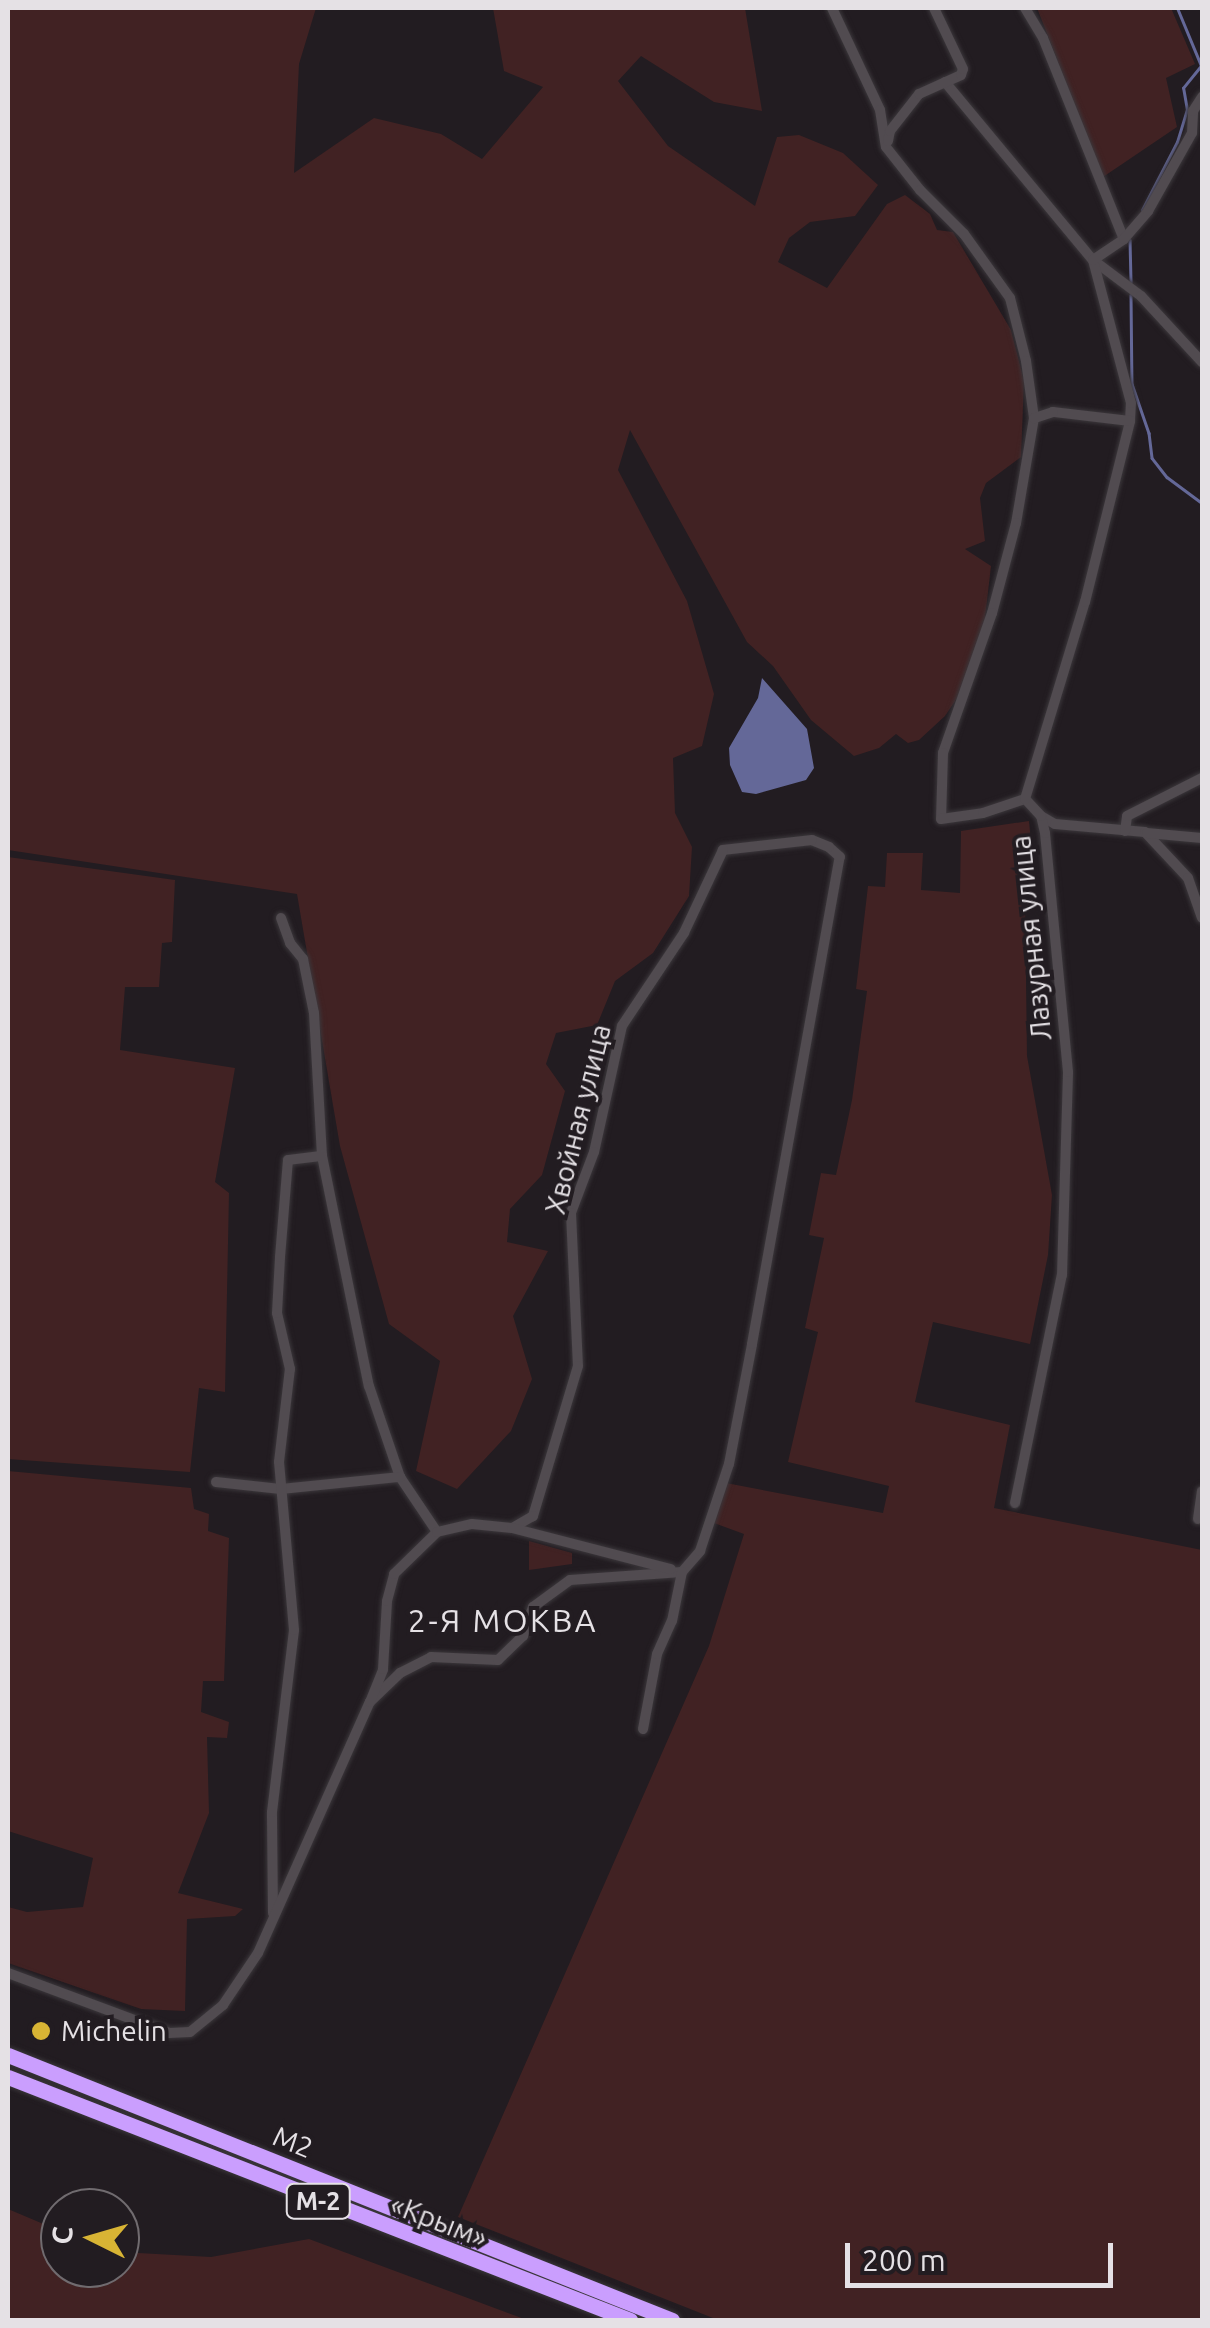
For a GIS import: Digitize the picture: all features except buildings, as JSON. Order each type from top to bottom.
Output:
[{"type":"highway","name":"М2","points":[[8,2055],[672,2320]]},
{"type":"highway","name":"«Крым»","points":[[8,2078],[630,2320]]},
{"type":"street","points":[[832,8],[880,110],[886,147],[920,190],[964,234],[1010,298],[1032,390],[1034,418],[1016,523],[992,614],[943,753],[942,819],[983,813],[1025,798]]},
{"type":"street","points":[[886,147],[890,131],[920,94],[963,69],[934,8]]},
{"type":"street","points":[[1025,8],[1043,38],[1124,240]]},
{"type":"street","points":[[945,82],[1093,260],[1142,296],[1202,362]]},
{"type":"street","points":[[1093,260],[1124,240],[1148,211],[1198,136],[1193,111],[1202,97]]},
{"type":"street","points":[[1034,418],[1053,412],[1130,421],[1130,403],[1093,260]]},
{"type":"street","name":"Лазурная улица","points":[[1015,1503],[1062,1275],[1068,1072],[1041,816],[1025,798],[1085,602],[1130,421]]},
{"type":"street","points":[[1125,831],[1127,816],[1202,778]]},
{"type":"street","points":[[1041,816],[1055,824],[1202,838]]},
{"type":"street","points":[[1147,834],[1188,878],[1202,918]]},
{"type":"street","name":"Хвойная улица","points":[[512,1528],[533,1516],[578,1366],[572,1213],[594,1152],[622,1026],[684,933],[724,850],[812,840],[840,857],[728,1464],[700,1552],[682,1572]]},
{"type":"street","points":[[282,918],[303,960],[314,1013],[322,1156],[370,1386],[400,1478],[437,1532]]},
{"type":"street","points":[[273,1919],[272,1812],[294,1630],[278,1462],[290,1369],[277,1313],[288,1160],[322,1156]]},
{"type":"street","points":[[216,1482],[281,1488],[400,1478]]},
{"type":"street","points":[[1198,1519],[1202,1491]]},
{"type":"street","points":[[8,1973],[169,2032],[190,2032],[223,2005],[258,1953],[370,1702],[383,1669],[387,1602],[394,1574],[437,1532],[472,1524],[512,1528],[682,1572]]},
{"type":"street","points":[[370,1702],[400,1673],[431,1657],[498,1660],[524,1636],[533,1607],[570,1580],[682,1572]]},
{"type":"street","points":[[643,1728],[656,1654],[672,1621],[682,1572]]},
{"type":"shaded area","points":[[8,8],[316,8],[299,64],[294,173],[374,118],[441,134],[482,159],[543,87],[504,71],[493,8],[745,8],[762,111],[714,102],[641,56],[618,81],[668,146],[755,206],[777,137],[799,135],[843,153],[878,185],[855,216],[810,222],[789,238],[778,262],[827,288],[887,204],[905,195],[930,214],[937,230],[953,232],[1011,330],[1024,381],[1021,457],[986,483],[980,498],[985,541],[965,549],[991,566],[985,618],[964,688],[945,716],[919,740],[908,743],[896,734],[879,748],[854,756],[811,720],[773,666],[747,642],[630,430],[618,470],[687,601],[714,694],[702,746],[673,758],[675,813],[692,847],[689,896],[653,953],[615,981],[597,1025],[556,1033],[546,1064],[565,1091],[542,1175],[510,1209],[507,1242],[548,1251],[513,1316],[532,1379],[511,1431],[457,1489],[416,1471],[440,1361],[389,1324],[340,1146],[297,894],[8,850]]},
{"type":"shaded area","points":[[1037,8],[1171,8],[1195,64],[1166,78],[1177,127],[1103,177]]},
{"type":"shaded area","points":[[1029,821],[1036,896],[1025,899],[1027,1056],[1052,1195],[1048,1255],[1030,1344],[933,1322],[915,1402],[1010,1425],[994,1508],[1202,1550],[1202,2320],[718,2320],[458,2217],[709,1646],[744,1534],[714,1523],[726,1483],[883,1513],[889,1486],[788,1462],[818,1332],[805,1328],[824,1238],[809,1235],[821,1173],[836,1175],[852,1100],[867,991],[856,989],[868,886],[885,887],[887,853],[923,853],[921,890],[960,893],[961,831]]},
{"type":"shaded area","points":[[8,857],[175,880],[172,942],[162,943],[159,987],[125,987],[120,1050],[235,1068],[215,1182],[229,1193],[225,1392],[199,1388],[190,1472],[8,1459]]},
{"type":"shaded area","points":[[8,1471],[191,1488],[194,1509],[209,1514],[208,1531],[229,1538],[224,1681],[203,1681],[201,1712],[229,1722],[227,1738],[207,1737],[209,1813],[178,1893],[243,1909],[235,1916],[187,1919],[185,2011],[141,2009],[8,1963],[8,1907],[27,1912],[83,1907],[93,1858],[8,1831]]},
{"type":"shaded area","points":[[529,1541],[572,1553],[572,1564],[529,1570]]},
{"type":"shaded area","points":[[8,2209],[40,2223],[40,2288],[140,2288],[140,2253],[211,2257],[309,2239],[527,2320],[8,2320]]},
{"type":"water","points":[[762,678],[807,729],[814,768],[806,780],[756,794],[742,792],[730,765],[729,748],[758,698]]},
{"type":"waterway","points":[[1142,210],[1177,142],[1187,110],[1183,88],[1201,66],[1177,8]]},
{"type":"waterway","points":[[1130,240],[1131,282]]},
{"type":"waterway","points":[[1131,295],[1132,384],[1149,433],[1152,458],[1167,477],[1202,503]]},
{"type":"place","name":"Michelin","points":[[41,2031]]},
{"type":"district","name":"2-Я МОКВА","points":[[503,1620]]}]
